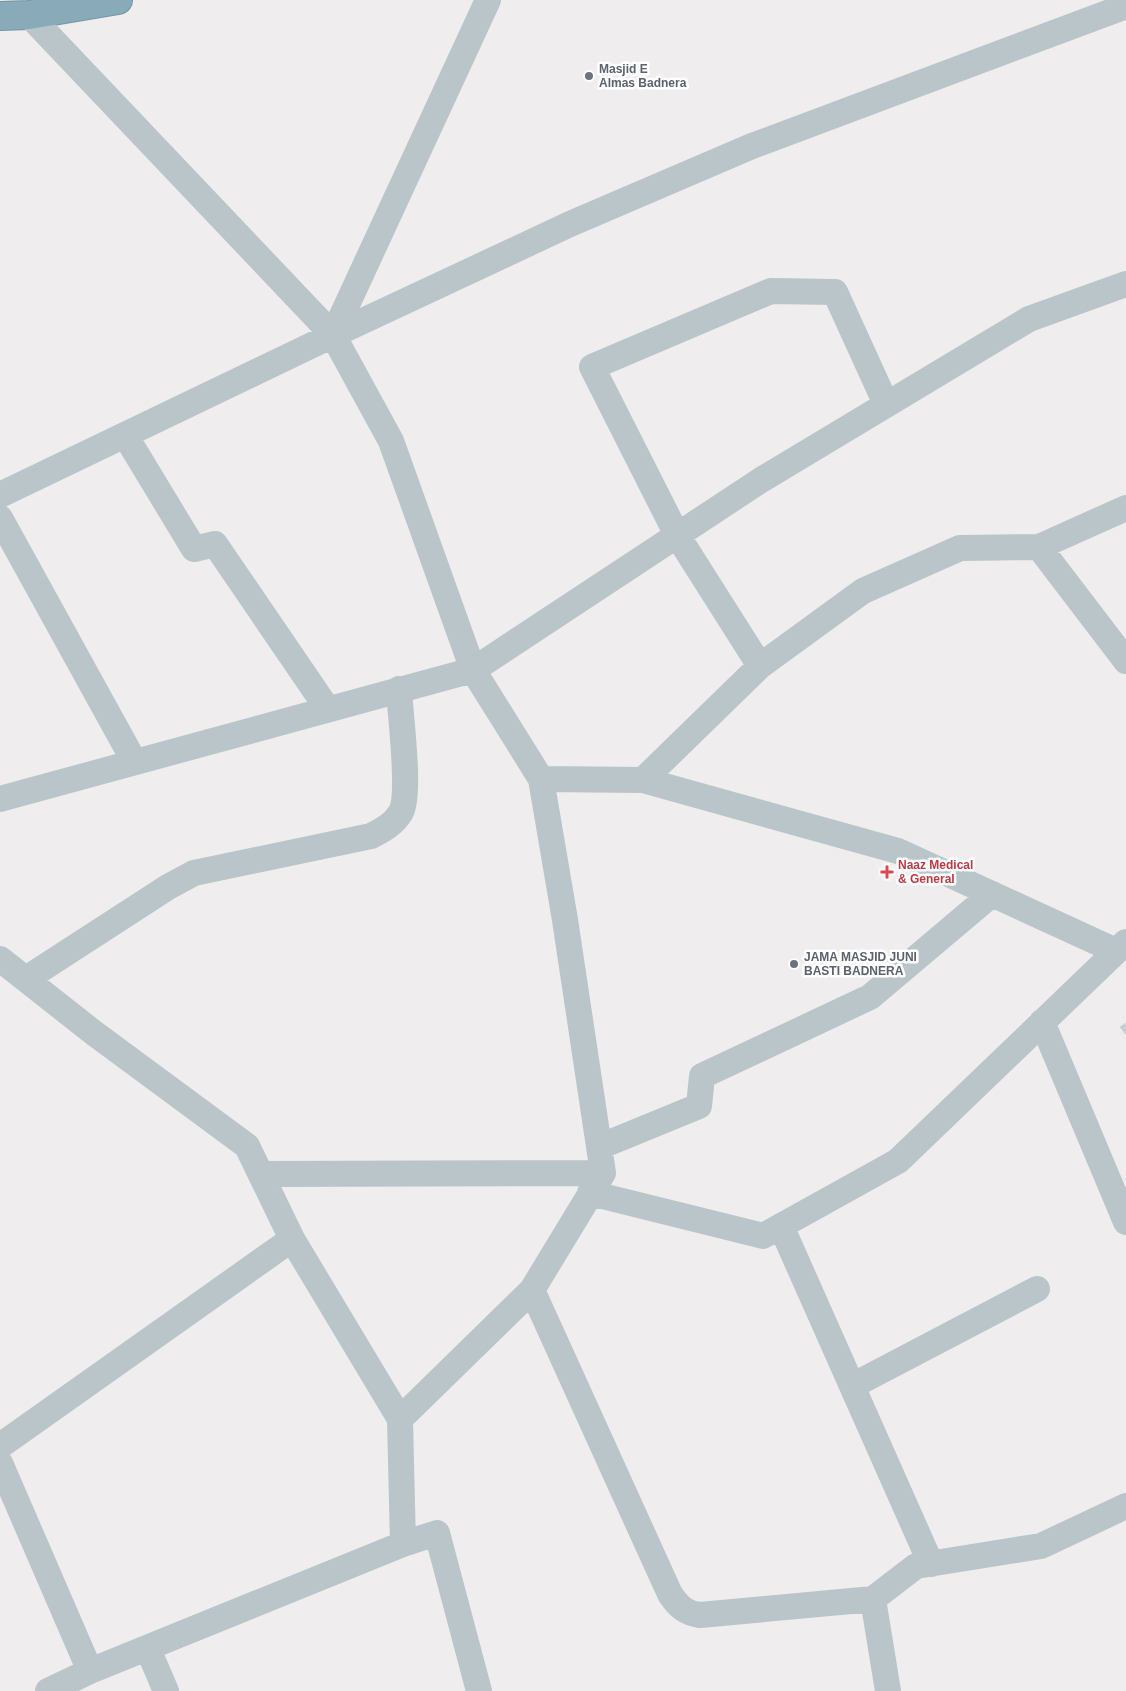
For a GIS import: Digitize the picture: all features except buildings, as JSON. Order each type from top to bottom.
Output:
[{"type":"highway","points":[[0,16],[29,15],[118,0]]},
{"type":"street","points":[[333,334],[488,0]]},
{"type":"street","points":[[0,495],[333,334],[570,224],[752,146],[1126,6]]},
{"type":"street","points":[[29,15],[333,334],[391,441],[473,670],[540,779],[565,920],[599,1147],[596,1183],[532,1290],[400,1419]]},
{"type":"street","points":[[0,799],[327,708],[473,670],[761,480],[1029,319],[1126,284]]},
{"type":"street","points":[[760,666],[677,535],[592,366],[771,292],[835,292],[886,404]]},
{"type":"street","points":[[126,435],[194,549],[215,544],[327,708]]},
{"type":"street","points":[[642,780],[760,666],[863,591],[960,548],[1039,547],[1126,508]]},
{"type":"street","points":[[0,518],[134,761]]},
{"type":"street","points":[[1039,547],[1126,660]]},
{"type":"street","points":[[399,689],[405,800],[395,821],[385,829],[371,836],[194,873],[9,970],[248,1146],[292,1239],[400,1419],[403,1544]]},
{"type":"street","points":[[261,1174],[596,1183],[762,1236],[898,1161],[1121,946],[992,894],[898,851],[642,780],[540,779]]},
{"type":"street","points":[[599,1147],[699,1106],[702,1076],[870,997],[992,894]]},
{"type":"street","points":[[1042,1022],[1126,1222]]},
{"type":"street","points":[[781,1226],[931,1564]]},
{"type":"street","points":[[0,1446],[292,1239]]},
{"type":"street","points":[[852,1386],[1037,1289]]},
{"type":"street","points":[[532,1290],[670,1594],[678,1606],[689,1614],[700,1615],[873,1599],[916,1566],[1041,1546],[1126,1506]]},
{"type":"street","points":[[0,1464],[90,1671]]},
{"type":"street","points":[[48,1691],[90,1671],[403,1544],[437,1533],[479,1691]]},
{"type":"street","points":[[873,1599],[888,1691]]},
{"type":"street","points":[[148,1649],[166,1691]]},
{"type":"place","name":"Masjid E Almas Badnera","points":[[589,76]]},
{"type":"place","name":"Naaz Medical & General","points":[[887,872]]},
{"type":"place","name":"JAMA MASJID JUNI BASTI BADNERA","points":[[794,964]]}]
